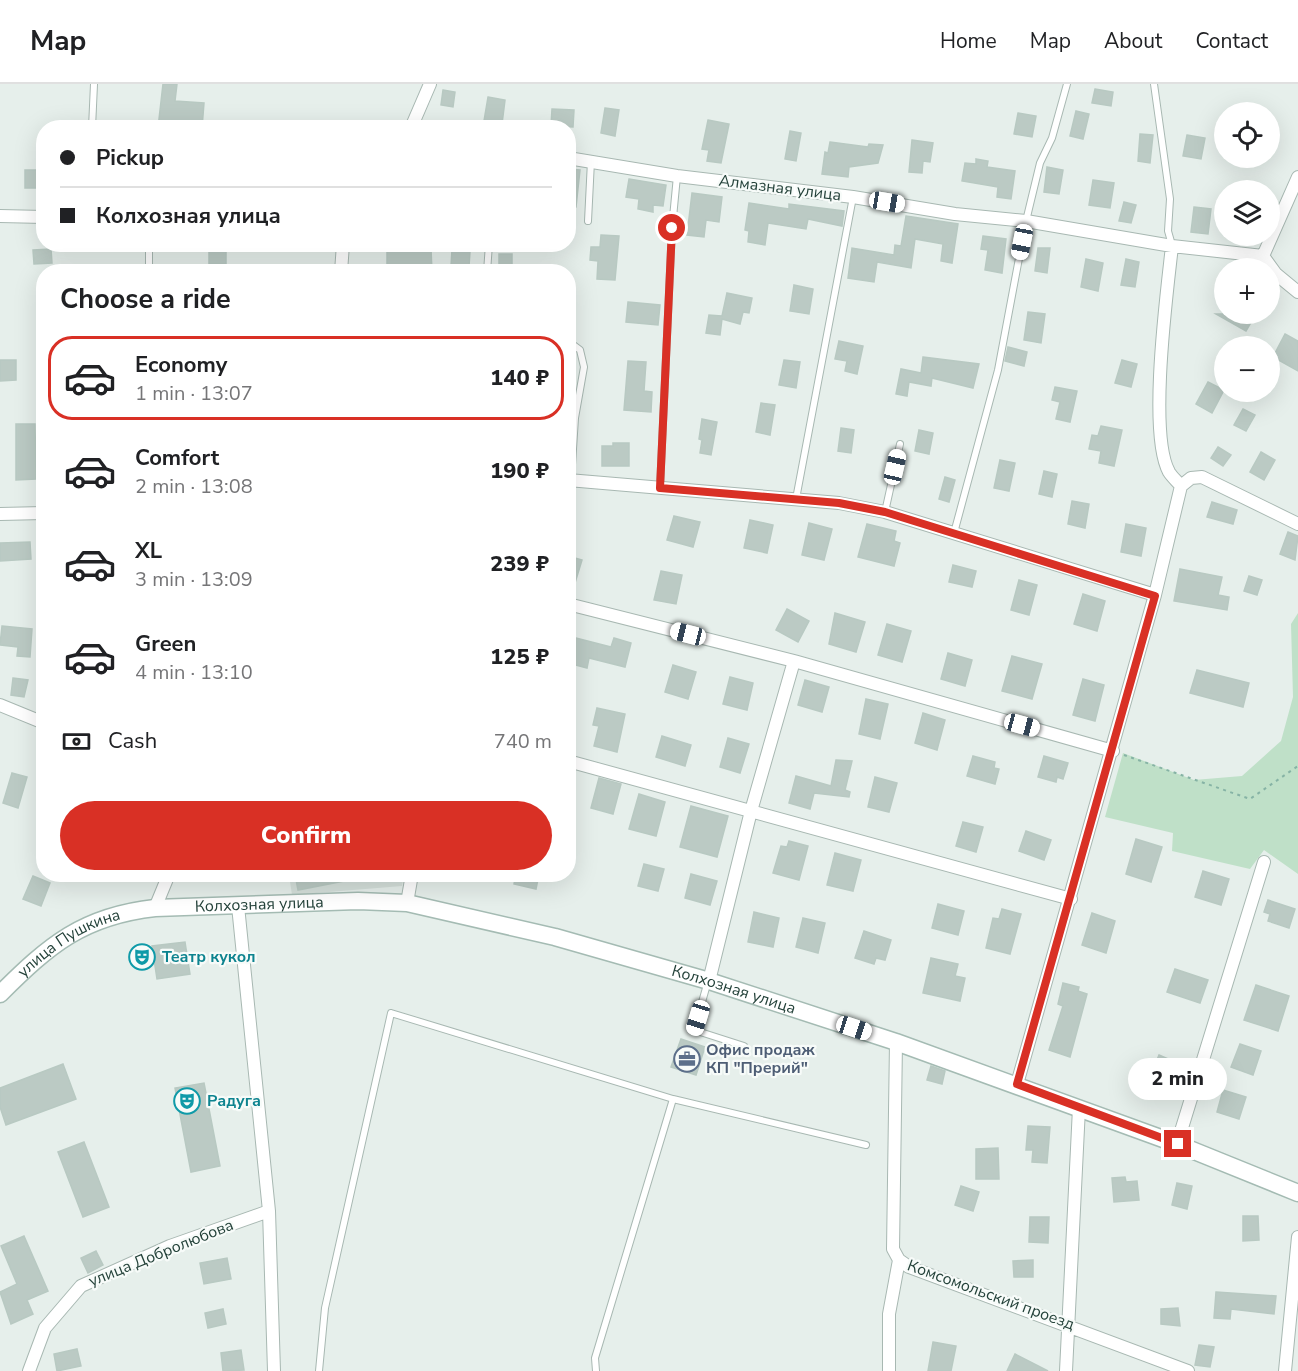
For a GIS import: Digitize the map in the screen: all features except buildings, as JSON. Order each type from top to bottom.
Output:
[{"type":"main road","name":"Колхозная улица","points":[[150,909],[358,901],[407,903],[555,937],[709,981],[896,1042],[1178,1144],[1298,1193]]},
{"type":"main road","name":"улица Пушкина","points":[[0,994],[37,957],[77,929],[111,915],[150,909]]},
{"type":"street","points":[[414,120],[430,84]]},
{"type":"street","name":"Алмазная улица","points":[[576,159],[677,176],[853,197],[955,214],[1026,221],[1172,246],[1263,256]]},
{"type":"street","points":[[1298,177],[1263,256],[1276,274],[1298,292]]},
{"type":"street","points":[[0,216],[36,217]]},
{"type":"street","points":[[1172,246],[1161,355],[1161,443],[1168,471],[1181,486]]},
{"type":"street","points":[[1017,1084],[1113,751],[1155,596],[1181,486],[1191,478],[1208,479],[1298,524]]},
{"type":"street","points":[[576,481],[839,503],[885,512],[1155,596]]},
{"type":"street","points":[[0,514],[36,513]]},
{"type":"street","points":[[576,606],[794,661],[1113,751]]},
{"type":"street","points":[[709,981],[751,810],[794,661]]},
{"type":"street","points":[[0,705],[36,720]]},
{"type":"street","points":[[576,763],[1071,899]]},
{"type":"street","points":[[1178,1144],[1264,862]]},
{"type":"street","points":[[150,909],[165,882]]},
{"type":"street","points":[[407,903],[411,882]]},
{"type":"street","points":[[238,906],[269,1211],[274,1371]]},
{"type":"street","name":"Комсомольский проезд","points":[[896,1042],[893,1249],[898,1260],[909,1267],[1188,1371]]},
{"type":"street","points":[[1066,1371],[1079,1108]]},
{"type":"street","name":"улица Добролюбова","points":[[29,1371],[45,1328],[81,1286],[170,1246],[269,1211]]},
{"type":"street","points":[[1285,1371],[1298,1237]]},
{"type":"street","points":[[889,1371],[890,1304],[898,1260]]},
{"type":"lane","points":[[954,533],[998,370],[1026,221],[1040,163],[1052,138],[1066,84]]},
{"type":"lane","points":[[1154,84],[1170,199],[1168,231],[1172,246]]},
{"type":"lane","points":[[93,85],[93,120]]},
{"type":"lane","points":[[588,220],[591,160]]},
{"type":"lane","points":[[660,488],[672,228],[677,176]]},
{"type":"lane","points":[[796,499],[853,197]]},
{"type":"lane","points":[[576,347],[580,350],[584,367],[576,412]]},
{"type":"lane","points":[[885,512],[900,444]]},
{"type":"lane","points":[[709,981],[694,1030],[744,1046]]},
{"type":"lane","points":[[319,1371],[325,1308],[391,1013],[673,1099],[866,1145]]},
{"type":"lane","points":[[596,1371],[596,1358],[673,1099]]},
{"type":"path","points":[[1113,751],[1250,799],[1298,766]]},
{"type":"shaded area","points":[[290,882],[403,882],[402,886],[292,895]]},
{"type":"green space","points":[[1298,613],[1298,874],[1264,850],[1250,869],[1172,851],[1173,833],[1105,817],[1123,753],[1194,780],[1242,776],[1281,741],[1293,697],[1291,624]]},
{"type":"place","name":"Театр кукол","points":[[142,957]]},
{"type":"place","name":"Офис продаж КП \"Прерий\"","points":[[687,1059]]},
{"type":"place","name":"Радуга","points":[[187,1101]]},
{"type":"route","points":[[672,228],[660,488],[839,503],[885,512],[1155,596],[1017,1084],[1178,1144]]}]
